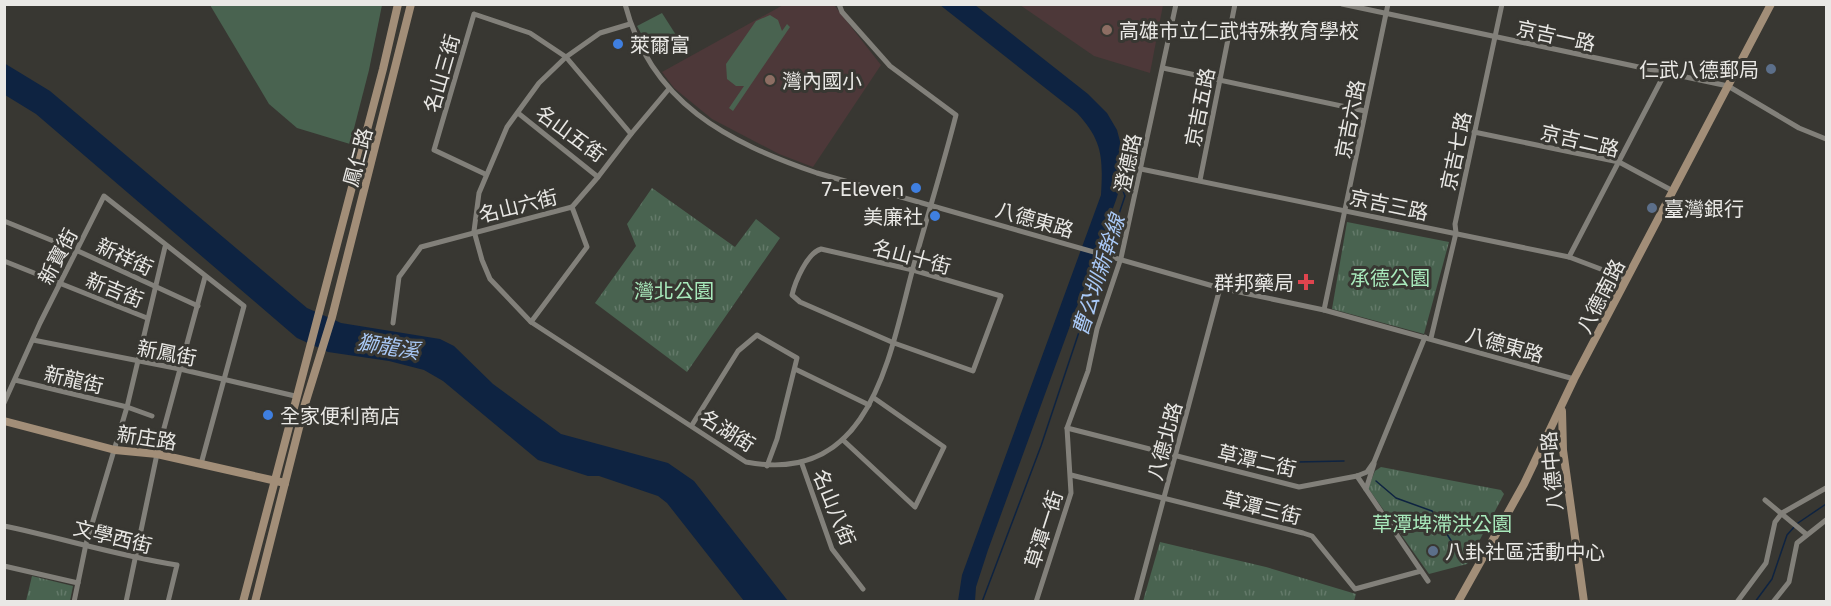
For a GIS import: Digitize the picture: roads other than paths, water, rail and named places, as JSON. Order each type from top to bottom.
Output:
[{"type":"main road","name":"鳳仁路","points":[[295,396],[320,311],[398,4]]},
{"type":"main road","name":"鳳仁路","points":[[285,483],[332,317],[411,4]]},
{"type":"main road","name":"八德南路","points":[[1458,602],[1524,484],[1575,379],[1771,4]]},
{"type":"main road","points":[[243,602],[295,396]]},
{"type":"main road","name":"八德中路","points":[[1562,409],[1563,450],[1584,602]]},
{"type":"main road","name":"新庄路","points":[[4,421],[115,450],[157,454],[285,483]]},
{"type":"main road","points":[[255,602],[285,483]]},
{"type":"street","name":"八德東路","points":[[625,4],[630,24],[648,62],[668,90],[708,122],[776,159],[931,206],[1121,258],[1220,288],[1324,310],[1575,379]]},
{"type":"street","name":"名湖街","points":[[630,24],[600,33],[566,57],[539,84],[507,127],[485,174],[479,194],[474,231],[490,279],[531,322],[746,462],[767,466],[801,464],[843,440],[874,398],[894,343],[956,115],[890,66],[842,12],[839,4]]},
{"type":"street","name":"澄德路","points":[[1067,428],[1088,371],[1097,329],[1121,258],[1176,4]]},
{"type":"street","name":"京吉五路","points":[[1200,180],[1235,4]]},
{"type":"street","name":"京吉一路","points":[[1342,4],[1728,86],[1799,128],[1827,139]]},
{"type":"street","name":"京吉六路","points":[[1324,310],[1388,4]]},
{"type":"street","name":"京吉七路","points":[[1428,338],[1456,233],[1455,224],[1502,4]]},
{"type":"street","name":"名山三街","points":[[485,174],[434,150],[474,14],[530,33],[566,57]]},
{"type":"street","name":"名山五街","points":[[518,113],[598,177],[631,134],[566,57]]},
{"type":"street","points":[[1163,68],[1220,78],[1365,111]]},
{"type":"street","points":[[1569,257],[1665,73]]},
{"type":"street","points":[[631,134],[668,90]]},
{"type":"street","name":"京吉二路","points":[[1474,132],[1618,162],[1673,191]]},
{"type":"street","name":"京吉三路","points":[[1141,169],[1569,257],[1627,279]]},
{"type":"street","points":[[572,207],[598,177]]},
{"type":"street","name":"新寶街","points":[[4,403],[60,282],[78,251],[104,196],[165,247]]},
{"type":"street","name":"名山六街","points":[[393,323],[399,277],[421,247],[474,231],[572,207],[587,247],[531,322]]},
{"type":"street","name":"新祥街","points":[[4,221],[78,251],[198,306]]},
{"type":"street","points":[[74,602],[86,544],[128,407],[165,247],[244,306],[201,464]]},
{"type":"street","name":"名山十街","points":[[821,249],[913,270],[1000,296],[973,371],[894,343],[800,302],[792,296],[815,250],[821,249]]},
{"type":"street","name":"新吉街","points":[[4,261],[147,318]]},
{"type":"street","points":[[126,602],[157,454],[206,277]]},
{"type":"street","name":"八德北路","points":[[1136,602],[1220,288]]},
{"type":"street","points":[[692,425],[738,351],[757,335],[797,358],[777,439],[767,466]]},
{"type":"street","name":"草潭二街","points":[[1067,428],[1299,487],[1357,476],[1367,472],[1374,462],[1428,338]]},
{"type":"street","name":"新鳳街","points":[[33,340],[223,378],[295,396]]},
{"type":"street","points":[[795,369],[869,405]]},
{"type":"street","name":"新龍街","points":[[15,380],[128,407],[152,416]]},
{"type":"street","points":[[843,440],[915,507],[944,447],[874,398]]},
{"type":"street","name":"草潭一街","points":[[1036,602],[1071,493],[1067,428]]},
{"type":"street","points":[[1366,489],[1374,462]]},
{"type":"street","name":"名山八街","points":[[801,464],[832,549],[863,589]]},
{"type":"street","name":"草潭三街","points":[[1071,475],[1312,536],[1355,589],[1421,571]]},
{"type":"street","points":[[1357,476],[1428,581]]},
{"type":"street","points":[[1737,602],[1766,563],[1775,522],[1782,513],[1827,488]]},
{"type":"street","points":[[1765,500],[1804,532]]},
{"type":"street","points":[[1773,602],[1789,582],[1797,543],[1804,532],[1827,520]]},
{"type":"street","name":"文學西街","points":[[4,526],[86,544],[136,559],[177,565],[168,602]]},
{"type":"street","points":[[4,566],[78,583]]},
{"type":"water","points":[[940,5],[975,5],[1088,94],[1107,113],[1117,130],[1122,149],[1122,181],[1116,200],[988,550],[976,587],[975,601],[958,601],[962,575],[1101,195],[1102,171],[1097,141],[1077,113]]},
{"type":"water","name":"獅龍溪","points":[[4,63],[50,91],[307,308],[341,323],[440,339],[454,346],[493,384],[561,434],[668,463],[694,481],[788,601],[744,601],[667,503],[658,496],[599,476],[588,476],[538,460],[443,381],[424,370],[389,361],[328,352],[297,338],[36,114],[5,95]]},
{"type":"waterway","name":"曹公圳新幹線","points":[[1106,252],[1125,196],[1121,186]]},
{"type":"waterway","name":"曹公圳新幹線","points":[[982,602],[1041,446],[1104,257]]},
{"type":"waterway","points":[[1277,468],[1297,462],[1344,461]]},
{"type":"waterway","points":[[1376,481],[1396,498],[1432,511],[1463,559]]},
{"type":"waterway","points":[[1798,523],[1826,504]]},
{"type":"waterway","points":[[1755,602],[1772,579],[1787,535],[1795,526]]},
{"type":"place","name":"高雄市立仁武特殊教育學校","points":[[1107,30]]},
{"type":"place","name":"萊爾富","points":[[618,44]]},
{"type":"place","name":"仁武八德郵局","points":[[1771,69]]},
{"type":"place","name":"灣內國小","points":[[770,80]]},
{"type":"place","name":"7-Eleven","points":[[916,188]]},
{"type":"place","name":"臺灣銀行","points":[[1652,208]]},
{"type":"place","name":"美廉社","points":[[935,216]]},
{"type":"place","name":"群邦藥局","points":[[1306,282]]},
{"type":"place","name":"全家便利商店","points":[[268,415]]},
{"type":"place","name":"八卦社區活動中心","points":[[1433,551]]},
{"type":"park label","name":"承德公園","points":[[1390,277]]},
{"type":"park label","name":"灣北公園","points":[[674,290]]},
{"type":"park label","name":"草潭埤滯洪公園","points":[[1442,523]]}]
